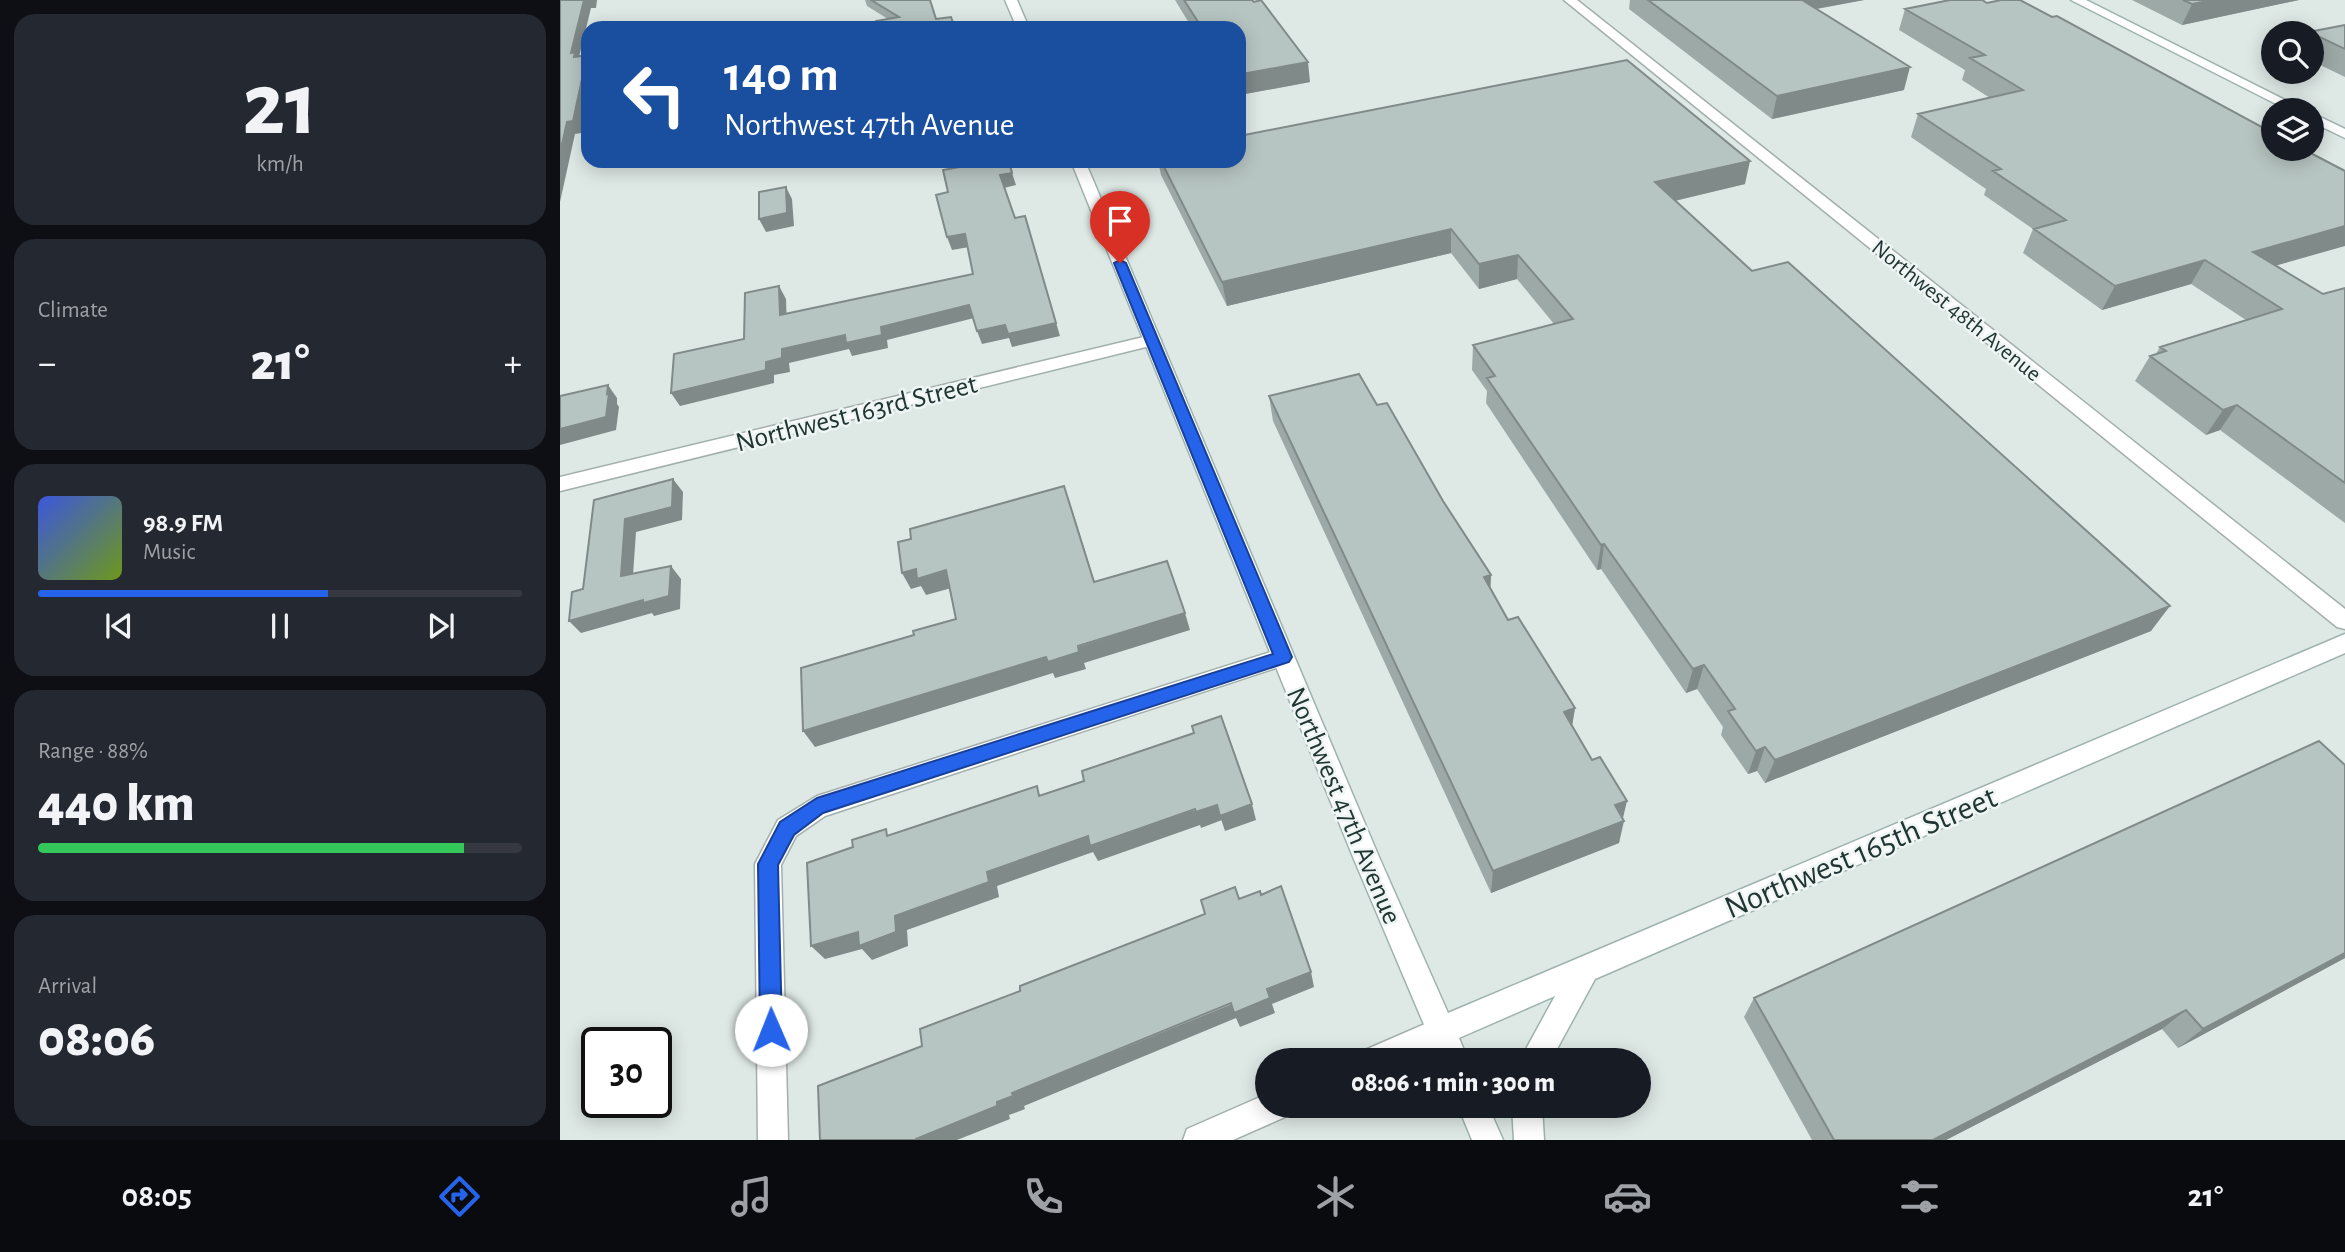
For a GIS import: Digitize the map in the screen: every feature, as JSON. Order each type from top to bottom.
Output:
[{"type":"street","points":[[1011,0],[1020,21]]},
{"type":"street","name":"Northwest 48th Avenue","points":[[1570,0],[2345,621]]},
{"type":"street","points":[[2077,0],[2274,98]]},
{"type":"street","points":[[2324,123],[2345,134]]},
{"type":"street","name":"Northwest 47th Avenue","points":[[1081,168],[1449,1048]]},
{"type":"street","name":"Northwest 163rd Street","points":[[560,484],[1152,340]]},
{"type":"street","name":"Northwest 165th Street","points":[[1402,1048],[2345,643]]},
{"type":"street","points":[[773,1140],[768,864],[787,828],[817,807],[1283,657]]},
{"type":"street","points":[[1542,1048],[1586,968]]},
{"type":"street","points":[[1198,1140],[1255,1114]]},
{"type":"street","points":[[1479,1118],[1488,1140]]},
{"type":"street","points":[[1528,1118],[1529,1140]]},
{"type":"building","points":[[560,0],[584,0],[571,53],[575,52],[574,57],[581,56],[581,84],[573,121],[567,122],[560,153]]},
{"type":"building","points":[[871,0],[930,0],[936,19],[951,17],[952,21],[876,21],[899,17]]},
{"type":"building","points":[[1184,0],[1261,0],[1308,62],[1246,73],[1246,21],[1198,21]]},
{"type":"building","points":[[1648,0],[1802,0],[1910,67],[1777,96]]},
{"type":"building","points":[[1950,0],[1982,0],[1987,3],[2020,0],[2052,17],[2057,16],[2261,126],[2261,161],[2324,160],[2345,171],[2345,226],[2253,252],[2323,294],[2345,288],[2345,483],[2237,405],[2223,410],[2150,356],[2166,351],[2160,347],[2282,309],[2205,260],[2115,286],[2034,229],[2066,220],[1993,171],[2001,169],[1918,114],[2023,90],[1970,58],[1985,55],[1905,9]]},
{"type":"building","points":[[2183,0],[2213,0],[2192,4]]},
{"type":"building","points":[[2345,25],[2345,49],[2324,39],[2324,29]]},
{"type":"building","points":[[1627,60],[1750,161],[1655,182],[1752,271],[1788,262],[2170,606],[1775,760],[1765,747],[1756,751],[1728,711],[1735,709],[1704,665],[1693,669],[1604,544],[1601,545],[1487,378],[1495,376],[1473,345],[1573,319],[1518,255],[1479,264],[1451,229],[1222,282],[1165,168],[1246,168],[1246,135]]},
{"type":"building","points":[[1011,168],[1012,173],[1000,175],[1015,218],[1025,216],[1056,323],[1008,334],[1005,325],[977,331],[969,305],[881,327],[882,335],[846,343],[845,335],[782,349],[782,358],[766,362],[766,370],[671,393],[674,354],[744,339],[745,293],[779,286],[780,315],[973,274],[965,234],[947,237],[936,195],[948,192],[943,170]]},
{"type":"building","points":[[786,187],[787,213],[759,219],[759,192]]},
{"type":"building","points":[[1359,374],[1377,405],[1387,403],[1443,501],[1491,575],[1484,577],[1508,620],[1518,617],[1575,708],[1564,712],[1592,760],[1600,757],[1627,801],[1615,805],[1624,821],[1493,871],[1269,396]]},
{"type":"building","points":[[608,385],[606,417],[560,429],[560,396]]},
{"type":"building","points":[[673,479],[672,507],[625,519],[621,576],[671,566],[669,596],[643,603],[643,600],[569,621],[572,592],[583,589],[594,500]]},
{"type":"building","points":[[1064,486],[1094,582],[1167,561],[1185,613],[1078,646],[1079,652],[1048,662],[1046,657],[803,731],[801,668],[914,635],[913,631],[956,619],[946,570],[917,579],[916,569],[902,573],[898,542],[911,539],[910,529]]},
{"type":"building","points":[[1221,716],[1252,804],[1220,816],[1217,805],[1196,812],[1195,809],[1090,846],[1088,836],[987,872],[989,882],[895,916],[896,932],[859,946],[858,932],[811,946],[807,863],[853,847],[852,840],[886,829],[887,836],[1037,786],[1039,796],[1084,781],[1082,771],[1194,733],[1192,726]]},
{"type":"building","points":[[2319,741],[2345,765],[2345,953],[2203,1029],[2186,1010],[1933,1140],[1834,1140],[1754,998]]},
{"type":"building","points":[[1281,886],[1311,972],[1267,989],[1270,998],[1234,1013],[1231,1003],[1012,1093],[1013,1096],[997,1102],[997,1106],[916,1140],[820,1140],[818,1086],[922,1046],[920,1029],[1020,991],[1020,986],[1205,914],[1201,900],[1235,887],[1239,899],[1260,891],[1261,895]]},
{"type":"route","points":[[771,1030],[768,864],[787,828],[802,817],[817,807],[897,779],[1283,657],[1120,263]]}]
